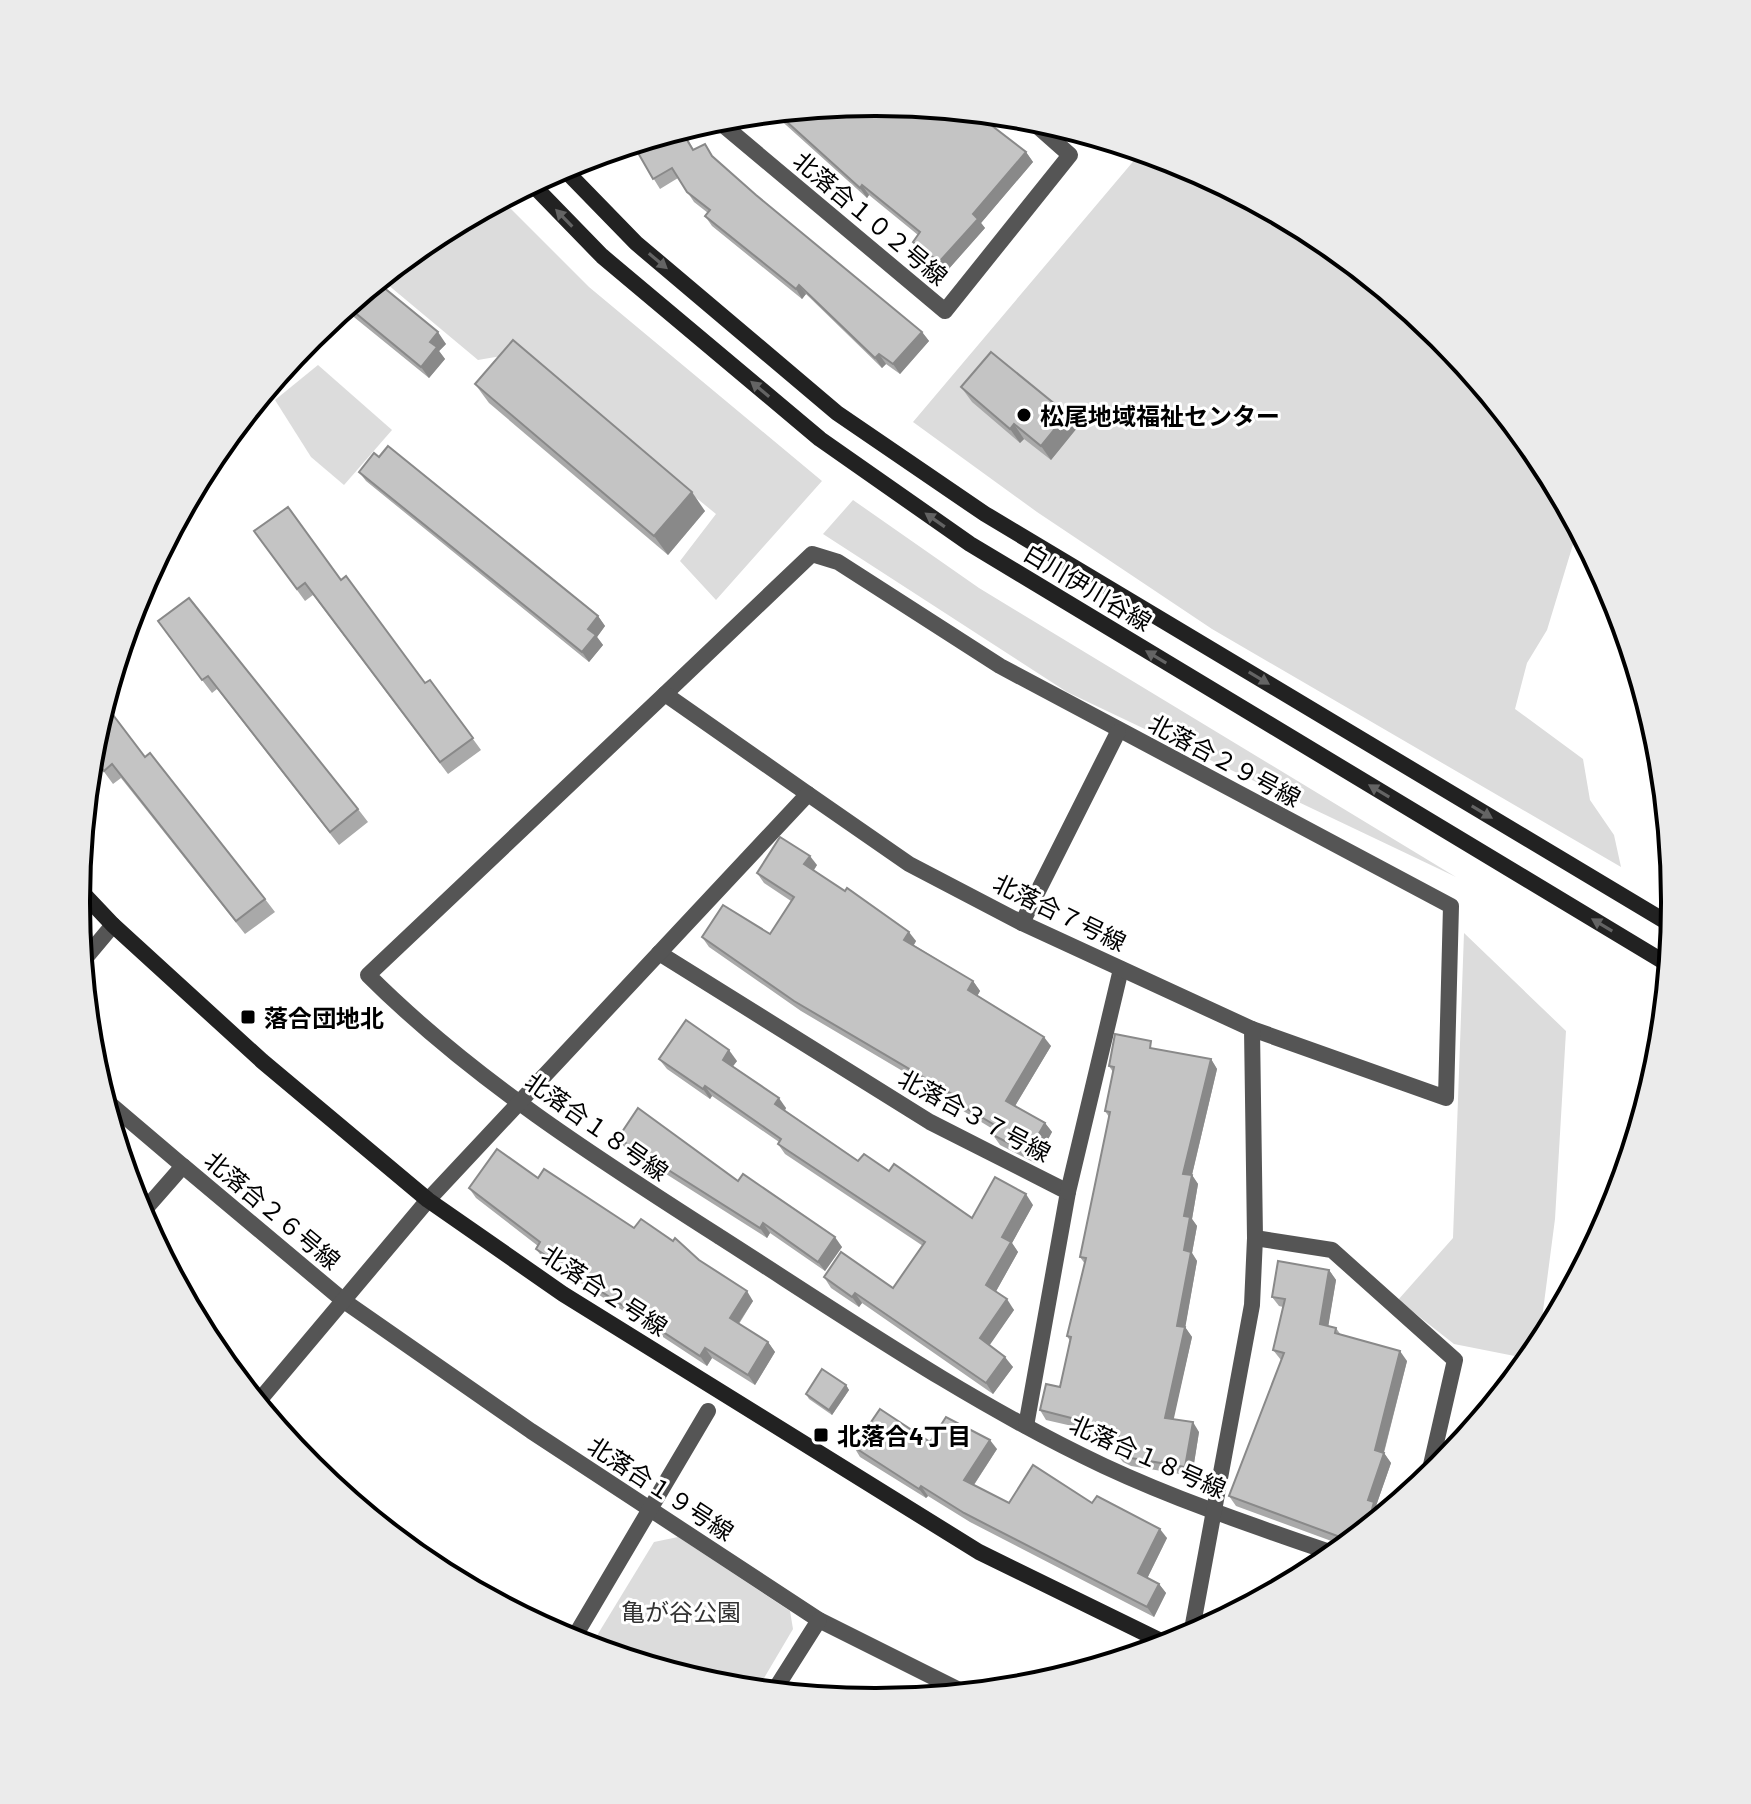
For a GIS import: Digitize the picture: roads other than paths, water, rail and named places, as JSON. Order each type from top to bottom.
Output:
[{"type":"street","name":"北落合１０２号線","points":[[730,131],[945,311],[1070,155],[1049,136]]},
{"type":"street","name":"白川伊川谷線","points":[[572,177],[636,243],[837,413],[948,489],[1660,918]]},
{"type":"street","name":"白川伊川谷線","points":[[540,192],[602,256],[820,439],[970,544],[1658,959]]},
{"type":"street","name":"北落合２９号線","points":[[665,694],[812,554],[838,562],[1000,666],[1118,732],[1451,906],[1446,1098],[1252,1029]]},
{"type":"street","points":[[264,1395],[428,1200],[808,794],[665,694]]},
{"type":"street","name":"北落合１８号線","points":[[665,694],[368,975],[520,1103],[624,1176],[1026,1426],[1104,1466],[1213,1512],[1320,1549]]},
{"type":"street","points":[[1022,923],[1118,732]]},
{"type":"street","name":"北落合７号線","points":[[808,794],[909,864],[1022,923],[1252,1029]]},
{"type":"street","name":"北落合２号線","points":[[90,901],[262,1061],[428,1200],[563,1294],[966,1544],[1153,1637]]},
{"type":"street","points":[[92,950],[113,925]]},
{"type":"street","name":"北落合３７号線","points":[[659,953],[930,1122],[1068,1192],[1026,1426]]},
{"type":"street","points":[[1068,1192],[1121,969]]},
{"type":"street","points":[[1194,1620],[1252,1305],[1255,1238],[1252,1029]]},
{"type":"street","points":[[119,1112],[183,1166]]},
{"type":"street","name":"北落合２６号線","points":[[150,1203],[183,1166],[344,1301]]},
{"type":"street","points":[[1255,1238],[1332,1250],[1455,1360],[1433,1454]]},
{"type":"street","name":"北落合１９号線","points":[[344,1301],[819,1620],[947,1684]]},
{"type":"street","points":[[579,1629],[708,1411]]},
{"type":"street","points":[[780,1682],[819,1620]]},
{"type":"place","name":"松尾地域福祉センター","points":[[1024,415]]},
{"type":"place","name":"落合団地北","points":[[248,1017]]},
{"type":"place","name":"北落合4丁目","points":[[821,1435]]},
{"type":"park label","name":"亀が谷公園","points":[[681,1611]]}]
